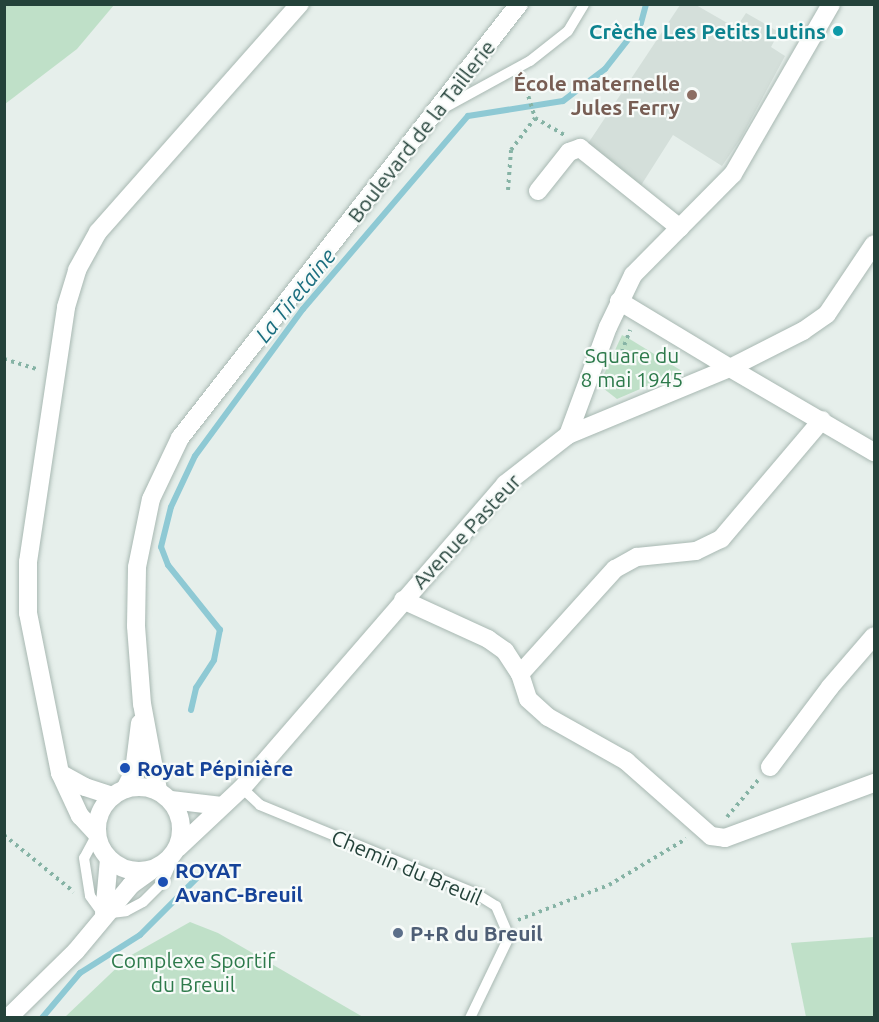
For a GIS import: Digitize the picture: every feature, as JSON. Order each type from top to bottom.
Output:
[{"type":"street","points":[[152,870],[122,868],[109,859],[97,834],[80,816],[60,773],[28,613],[28,562],[54,376],[77,270],[98,232],[300,4]]},
{"type":"street","name":"Boulevard de la Taillerie","points":[[164,795],[142,704],[136,626],[137,567],[151,499],[180,438],[519,4]]},
{"type":"street","points":[[568,435],[619,301],[633,275],[733,174],[831,4]]},
{"type":"street","points":[[538,191],[569,152],[580,148],[680,228]]},
{"type":"street","name":"Avenue Pasteur","points":[[178,848],[242,788],[505,484],[568,435],[730,368],[803,332],[827,314],[874,244]]},
{"type":"street","points":[[619,301],[874,452]]},
{"type":"street","points":[[520,674],[615,569],[637,557],[696,551],[721,539],[822,420]]},
{"type":"street","points":[[403,600],[488,639],[505,651],[520,674],[528,699],[548,717],[626,761],[706,833],[725,838],[874,783]]},
{"type":"street","points":[[770,767],[830,687],[874,636]]},
{"type":"street","name":"Boulevard de la Taillerie","points":[[119,792],[134,771],[142,704]]},
{"type":"street","points":[[60,773],[85,787],[119,792],[142,786],[164,795],[222,806]]},
{"type":"street","points":[[97,834],[98,819],[119,792]]},
{"type":"street","points":[[8,1017],[76,951],[130,885],[167,862],[178,848],[181,824],[164,795]]},
{"type":"street","points":[[104,914],[109,859]]},
{"type":"lane","points":[[437,111],[530,61],[568,32],[584,4]]},
{"type":"lane","name":"Chemin du Breuil","points":[[242,788],[260,805],[475,893],[496,906],[506,923]]},
{"type":"lane","points":[[97,834],[84,858],[90,896],[104,914],[126,911],[143,902],[163,882],[178,848]]},
{"type":"lane","points":[[470,1017],[505,951],[509,937],[506,923]]},
{"type":"path","points":[[530,94],[535,118],[567,137]]},
{"type":"path","points":[[508,190],[511,150],[535,118]]},
{"type":"path","points":[[4,359],[54,376]]},
{"type":"path","points":[[506,923],[536,916],[609,885],[706,833],[770,767]]},
{"type":"path","points":[[4,835],[104,914]]},
{"type":"shaded area","name":"École maternelle Jules Ferry","points":[[680,5],[696,5],[736,28],[746,13],[779,32],[771,47],[785,56],[741,138],[722,166],[673,135],[640,187],[587,145]]},
{"type":"green space","points":[[5,4],[114,5],[77,49],[5,104]]},
{"type":"green space","name":"Square du 8 mai 1945","points":[[622,335],[682,371],[617,399],[599,385]]},
{"type":"green space","name":"Complexe Sportif du Breuil","points":[[190,922],[218,933],[363,1017],[65,1017],[128,957]]},
{"type":"green space","points":[[874,937],[874,1017],[806,1017],[791,943]]},
{"type":"waterway","name":"La Tiretaine","points":[[191,710],[196,688],[214,660],[220,630],[168,565],[161,547],[171,507],[195,456],[303,309],[468,116],[563,101],[605,69],[641,23],[646,4]]},
{"type":"waterway","name":"La Tiretaine","points":[[42,1018],[80,973],[140,935],[206,869]]},
{"type":"place","name":"Crèche Les Petits Lutins","points":[[838,31]]},
{"type":"place","name":"École maternelle Jules Ferry","points":[[692,95]]},
{"type":"place","name":"Royat Pépinière","points":[[125,768]]},
{"type":"place","name":"ROYAT AvanC-Breuil","points":[[163,882]]},
{"type":"place","name":"P+R du Breuil","points":[[398,933]]}]
